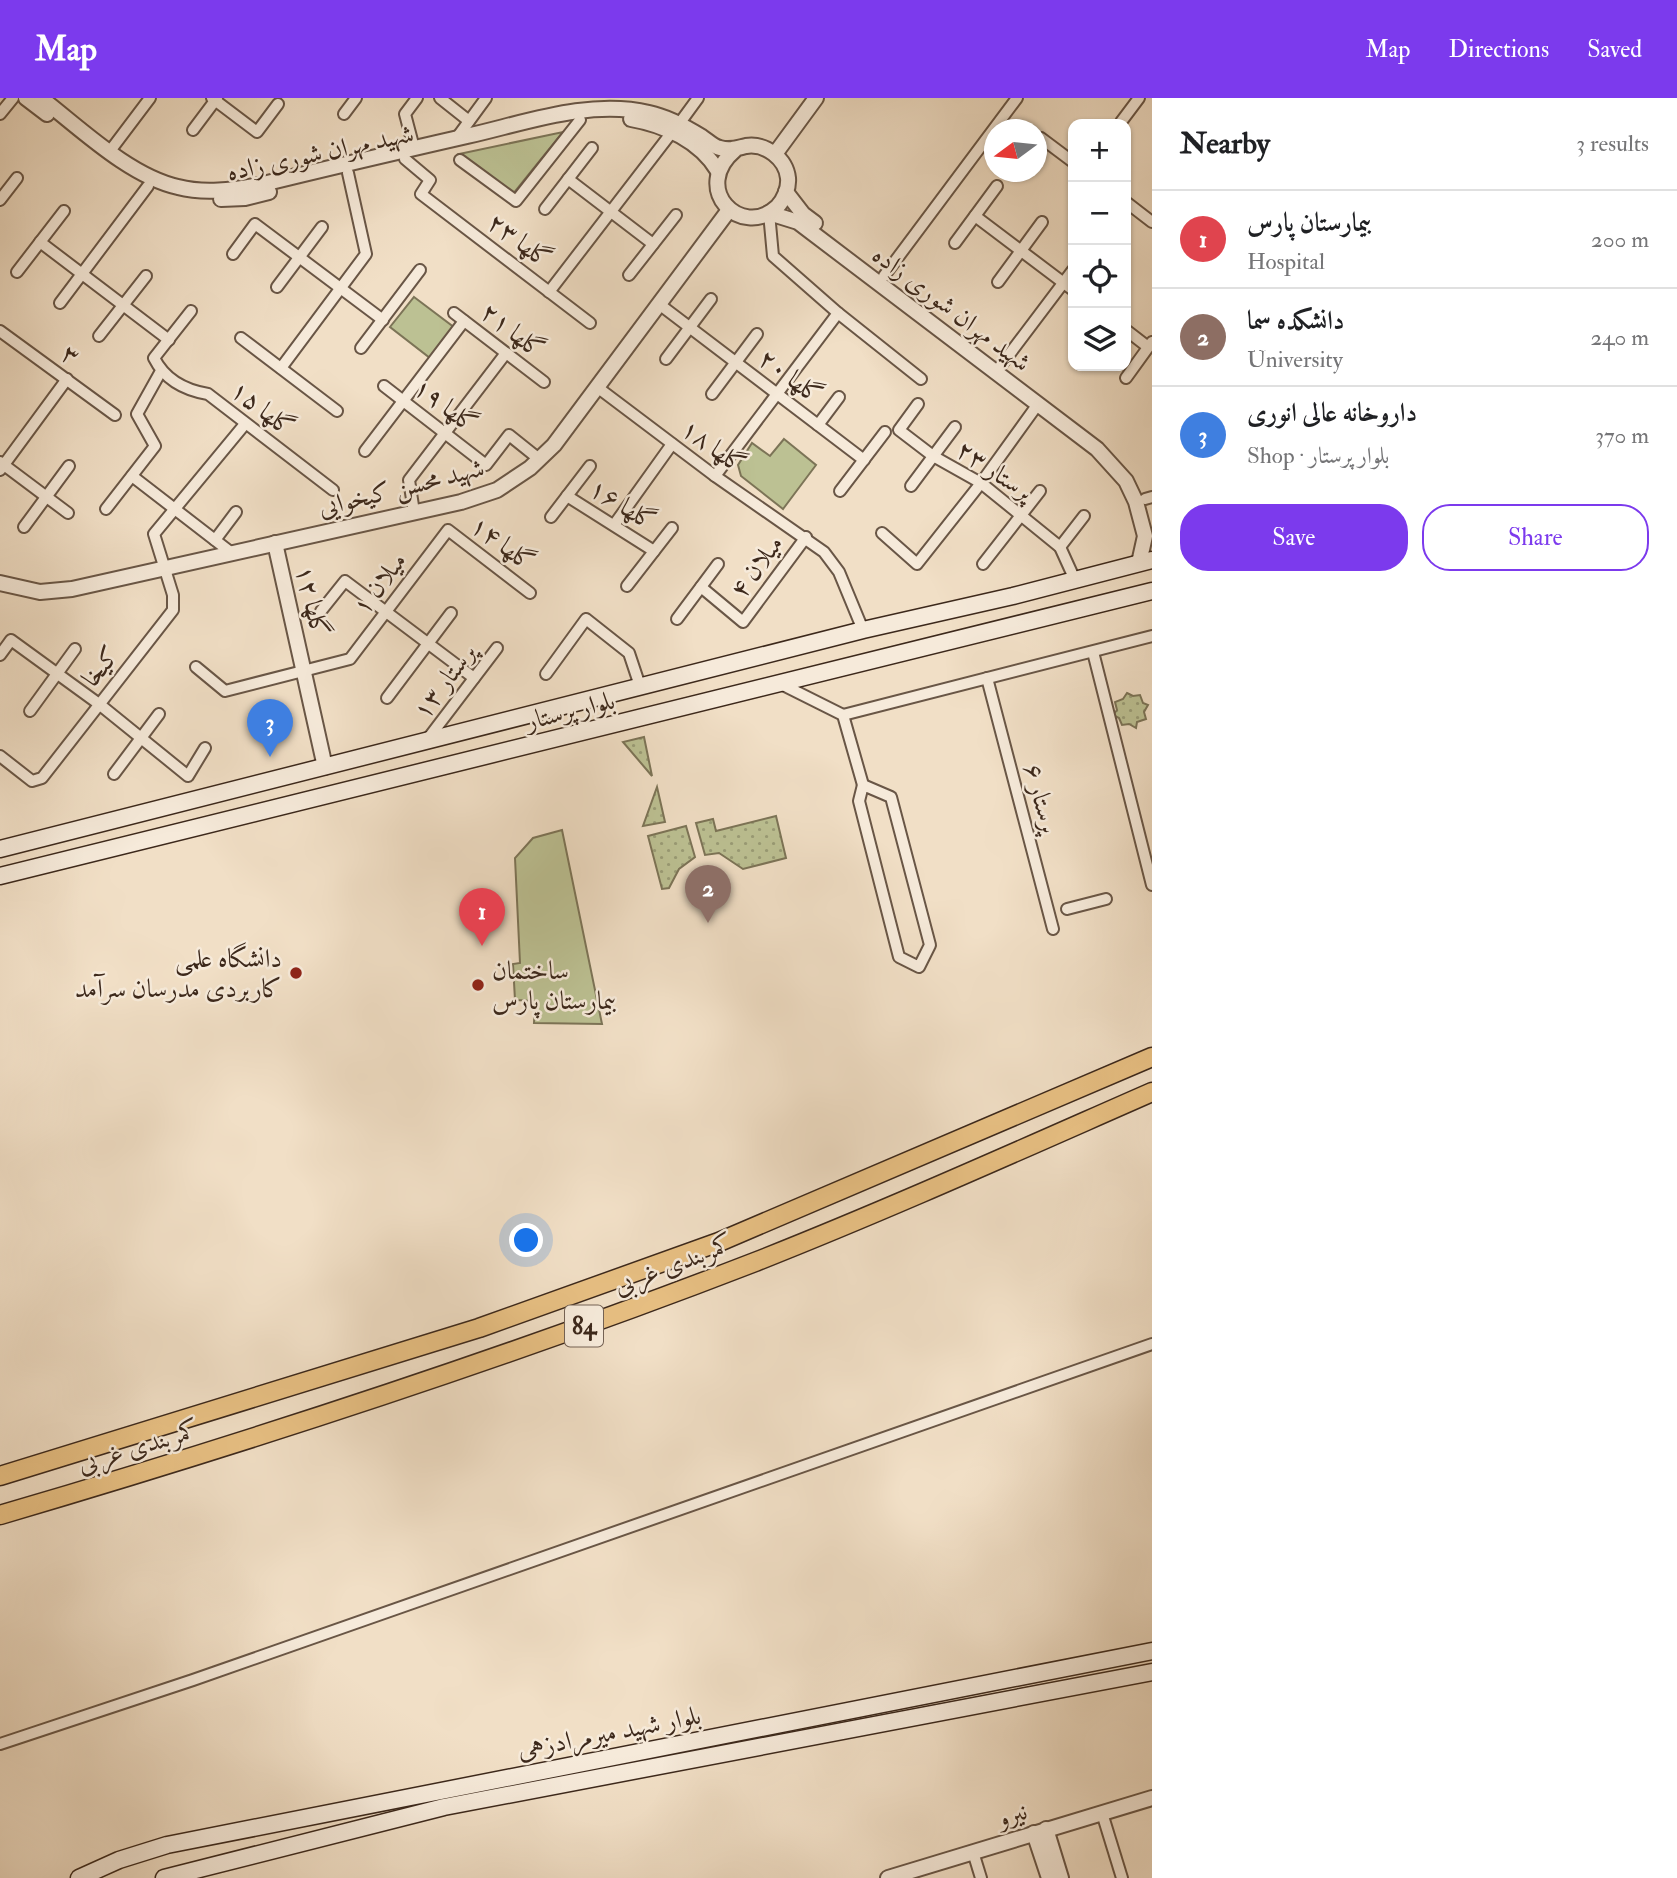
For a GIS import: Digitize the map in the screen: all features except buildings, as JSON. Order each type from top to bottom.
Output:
[{"type":"highway","name":"کمربندی غربی","points":[[0,1476],[479,1328],[719,1242],[1152,1057]]},
{"type":"highway","name":"کمربندی غربی","points":[[0,1515],[357,1406],[620,1313],[915,1196],[1152,1092]]},
{"type":"main road","name":"بلوار پرستار","points":[[0,849],[1145,561]]},
{"type":"main road","name":"بلوار پرستار","points":[[0,876],[1152,591]]},
{"type":"main road","points":[[274,780],[282,807]]},
{"type":"main road","name":"بلوار شهید میرمرادزهی","points":[[79,1878],[119,1860],[167,1844],[1152,1651]]},
{"type":"main road","name":"بلوار شهید میرمرادزهی","points":[[164,1878],[444,1807],[1152,1672]]},
{"type":"street","points":[[0,114],[13,98]]},
{"type":"street","name":"شهید مهران شوری زاده","points":[[26,98],[108,155],[176,187],[230,190],[580,120],[622,118],[675,128],[709,157],[718,172]]},
{"type":"street","name":"شهید مهران شوری زاده","points":[[41,98],[148,186],[174,196],[201,200],[245,198],[348,173],[456,139],[595,109],[623,108],[642,111],[718,148],[735,150]]},
{"type":"street","points":[[108,155],[150,98]]},
{"type":"street","points":[[344,114],[356,98]]},
{"type":"street","points":[[410,153],[405,114],[417,98]]},
{"type":"street","points":[[440,98],[469,121]]},
{"type":"street","points":[[456,139],[486,98]]},
{"type":"street","points":[[549,292],[698,98]]},
{"type":"street","points":[[775,154],[816,98]]},
{"type":"street","points":[[881,279],[1017,98]]},
{"type":"street","points":[[1123,119],[1139,98]]},
{"type":"street","points":[[192,130],[215,99],[257,132],[278,104]]},
{"type":"street","points":[[460,160],[516,201],[580,120]]},
{"type":"street","points":[[1047,142],[1068,158]]},
{"type":"street","points":[[748,146],[762,147],[775,154],[788,178],[780,205],[769,214],[756,218],[729,210],[720,199],[716,186],[724,159],[735,150],[748,146]]},
{"type":"street","points":[[545,209],[592,148]]},
{"type":"street","name":"گلها ۲۳","points":[[410,153],[430,180],[421,194],[590,323]]},
{"type":"street","points":[[281,368],[366,254],[348,173]]},
{"type":"street","points":[[0,200],[18,178]]},
{"type":"street","points":[[568,179],[653,244]]},
{"type":"street","points":[[60,303],[148,186]]},
{"type":"street","points":[[955,243],[997,186]]},
{"type":"street","name":"شهید مهران شوری زاده","points":[[786,192],[803,214],[881,279],[998,368],[1102,442],[1133,476],[1148,498],[1152,525]]},
{"type":"street","points":[[1131,206],[1152,222]]},
{"type":"street","name":"شهید محسن کیخوایی","points":[[0,583],[40,592],[72,589],[461,502],[498,490],[530,468],[554,445],[729,210]]},
{"type":"street","points":[[17,272],[64,211]]},
{"type":"street","points":[[769,214],[773,256],[838,313],[921,379]]},
{"type":"street","name":"شهید مهران شوری زاده","points":[[769,214],[798,222],[881,279]]},
{"type":"street","points":[[629,275],[676,215]]},
{"type":"street","points":[[975,216],[1068,286]]},
{"type":"street","points":[[998,282],[1042,222]]},
{"type":"street","points":[[233,254],[255,225],[383,320]]},
{"type":"street","points":[[276,287],[321,227]]},
{"type":"street","points":[[40,242],[169,340]]},
{"type":"street","points":[[361,348],[421,270]]},
{"type":"street","points":[[99,336],[146,276]]},
{"type":"street","points":[[998,368],[1068,276]]},
{"type":"street","points":[[666,359],[711,299]]},
{"type":"street","name":"گلها ۲۰","points":[[659,304],[864,460]]},
{"type":"street","points":[[106,509],[155,446],[137,414],[161,371],[154,358],[191,311]]},
{"type":"street","name":"گلها ۲۱","points":[[454,313],[544,383]]},
{"type":"street","points":[[715,476],[838,313]]},
{"type":"street","points":[[365,451],[464,321]]},
{"type":"street","name":"۳","points":[[0,331],[115,415]]},
{"type":"street","points":[[1126,378],[1150,345],[1131,333]]},
{"type":"street","points":[[712,394],[757,334]]},
{"type":"street","points":[[241,338],[337,411]]},
{"type":"street","points":[[414,512],[409,480],[506,353]]},
{"type":"street","name":"شهید مهران شوری زاده","points":[[998,368],[1038,404],[1097,449],[1126,481],[1136,502],[1146,536],[1145,561]]},
{"type":"street","name":"گلها ۱۵","points":[[161,371],[187,390],[208,394],[333,490]]},
{"type":"street","points":[[67,379],[1,466],[68,513]]},
{"type":"street","name":"گلها ۱۹","points":[[384,386],[486,465],[509,435],[539,459]]},
{"type":"street","name":"گلها ۱۸","points":[[597,387],[715,476],[824,552],[839,572],[863,630]]},
{"type":"street","points":[[818,425],[839,397]]},
{"type":"street","name":"پرستار ۲۳","points":[[918,404],[899,430],[933,456],[981,483],[1060,547],[1075,580]]},
{"type":"street","points":[[882,533],[917,564],[981,483],[1038,404]]},
{"type":"street","points":[[173,508],[245,424]]},
{"type":"street","points":[[911,486],[955,427]]},
{"type":"street","points":[[840,491],[885,432]]},
{"type":"street","points":[[614,525],[672,444]]},
{"type":"street","points":[[24,527],[69,466]]},
{"type":"street","points":[[551,517],[590,466]]},
{"type":"street","points":[[132,476],[233,554]]},
{"type":"street","points":[[983,564],[1040,491]]},
{"type":"street","name":"گلها ۱۶","points":[[567,496],[654,551]]},
{"type":"street","name":"کیخا","points":[[0,756],[32,781],[37,781],[173,610],[173,595],[154,534],[173,508]]},
{"type":"street","points":[[215,540],[236,512]]},
{"type":"street","points":[[1060,547],[1084,516]]},
{"type":"street","points":[[627,586],[672,528]]},
{"type":"street","name":"گلها ۱۴","points":[[448,530],[530,593]]},
{"type":"street","name":"میلان ۱","points":[[196,667],[225,691],[350,659],[448,530]]},
{"type":"street","name":"میلان ۴","points":[[701,587],[743,622],[806,537]]},
{"type":"street","name":"گلها ۱۲","points":[[275,543],[325,766]]},
{"type":"street","points":[[677,619],[718,564]]},
{"type":"street","points":[[321,611],[345,581],[474,678]]},
{"type":"street","points":[[387,698],[452,613]]},
{"type":"street","points":[[546,674],[586,619],[629,653],[640,686]]},
{"type":"street","points":[[781,684],[843,715],[1152,636]]},
{"type":"street","points":[[0,655],[11,640],[99,704],[188,776],[205,748]]},
{"type":"street","points":[[30,711],[75,649]]},
{"type":"street","name":"پرستار ۱۳","points":[[427,740],[497,649]]},
{"type":"street","points":[[1093,652],[1152,885]]},
{"type":"street","name":"پرستار ۶","points":[[987,678],[1053,929]]},
{"type":"street","points":[[114,774],[159,714]]},
{"type":"street","points":[[843,715],[863,785],[859,801],[899,957],[919,967],[930,945],[891,797],[863,785]]},
{"type":"street","points":[[1067,909],[1106,900]]},
{"type":"street","points":[[0,1744],[193,1681],[1152,1344]]},
{"type":"street","name":"نیرو","points":[[888,1878],[920,1873],[973,1852],[1152,1798]]},
{"type":"street","points":[[1102,1813],[1122,1878]]},
{"type":"street","points":[[1040,1831],[1049,1878]]},
{"type":"street","points":[[1040,1831],[1061,1878]]},
{"type":"street","points":[[973,1852],[981,1878]]},
{"type":"green space","points":[[563,132],[513,194],[459,154]]},
{"type":"green space","points":[[414,297],[455,328],[430,358],[390,327]]},
{"type":"green space","points":[[784,439],[816,465],[783,509],[741,476],[738,465],[752,443],[770,456]]},
{"type":"green space","points":[[1127,693],[1140,695],[1143,703],[1148,705],[1144,712],[1146,719],[1137,722],[1136,728],[1129,724],[1122,725],[1119,718],[1113,715],[1117,710],[1115,702],[1123,699]]},
{"type":"green space","points":[[644,737],[652,776],[623,742]]},
{"type":"green space","points":[[657,787],[665,822],[643,826]]},
{"type":"green space","points":[[776,816],[786,858],[743,869],[719,853],[705,855],[696,823],[713,819],[716,831]]},
{"type":"green space","points":[[686,826],[695,857],[679,869],[669,888],[662,889],[648,836]]},
{"type":"green space","points":[[562,830],[602,1024],[534,1023],[535,1001],[515,1000],[513,964],[520,963],[515,858],[533,838]]},
{"type":"place","name":"داروخانه عالی انوری","points":[[270,757]]},
{"type":"place","name":"دانشکده سما","points":[[708,923]]},
{"type":"place","name":"بیمارستان پارس","points":[[482,946]]},
{"type":"place","name":"دانشگاه علمی کاربردی مدرسان سرآمد","points":[[296,973]]},
{"type":"place","name":"ساختمان بیمارستان پارس","points":[[478,985]]}]
